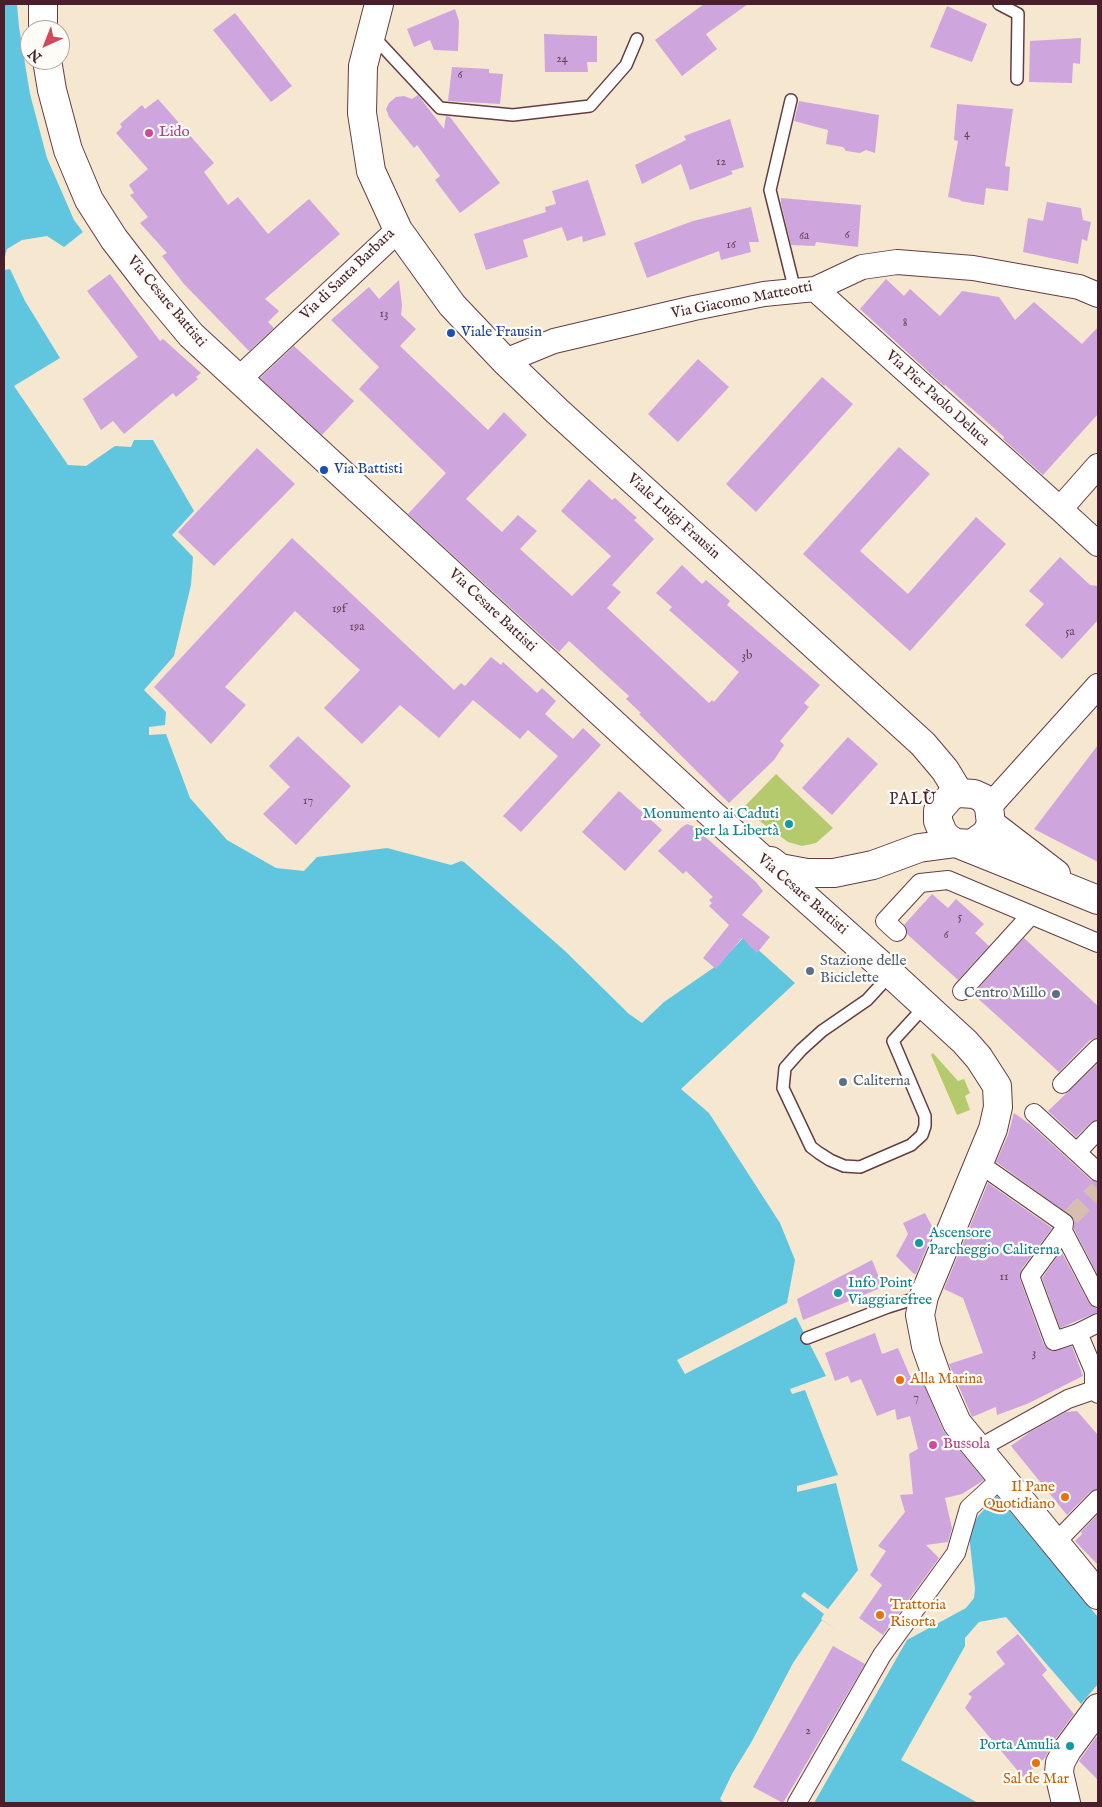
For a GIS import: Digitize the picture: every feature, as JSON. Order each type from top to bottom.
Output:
[{"type":"main road","points":[[43,4],[43,20]]},
{"type":"main road","name":"Via di Santa Barbara","points":[[379,4],[363,66],[362,113],[372,171],[398,230]]},
{"type":"main road","name":"Via Cesare Battisti","points":[[49,70],[68,150],[89,200],[114,239],[191,335],[737,838],[891,974],[965,1042],[979,1058],[997,1086],[998,1107],[993,1129],[924,1296]]},
{"type":"main road","name":"Viale Luigi Frausin","points":[[398,230],[452,305],[505,361],[614,463],[923,744],[945,770],[959,793]]},
{"type":"main road","points":[[959,793],[974,794],[983,798],[990,815],[1090,897],[956,843],[943,833],[938,821],[938,811],[951,796],[959,793]]},
{"type":"main road","points":[[737,838],[780,868],[807,873],[834,873],[865,867],[919,848],[956,843],[972,844],[986,834],[990,815]]},
{"type":"main road","points":[[924,1296],[920,1315],[926,1346],[938,1380],[957,1423],[978,1449],[1002,1488],[1098,1595]]},
{"type":"main road","points":[[1066,1803],[1059,1773],[1060,1762],[1098,1708]]},
{"type":"street","name":"Via di Santa Barbara","points":[[239,380],[398,230]]},
{"type":"street","name":"Via Giacomo Matteotti","points":[[505,361],[554,341],[694,308],[764,294],[805,290],[862,267],[897,262],[973,268],[1079,287],[1098,295]]},
{"type":"street","name":"Via Pier Paolo Deluca","points":[[805,290],[1060,509],[1097,537]]},
{"type":"street","points":[[1060,509],[1098,466]]},
{"type":"street","points":[[990,815],[1098,686]]},
{"type":"street","points":[[897,932],[885,921],[920,883],[948,880],[1098,943]]},
{"type":"street","points":[[962,991],[1031,915]]},
{"type":"street","points":[[1062,1084],[1098,1048]]},
{"type":"street","points":[[1034,1113],[1098,1172]]},
{"type":"street","points":[[1077,1152],[1098,1130]]},
{"type":"street","points":[[987,1168],[1066,1224],[1098,1298]]},
{"type":"street","points":[[1066,1224],[1030,1276],[1054,1341],[1098,1323]]},
{"type":"street","points":[[978,1449],[1068,1399],[1096,1392],[1094,1371],[1078,1332]]},
{"type":"street","points":[[797,1803],[882,1656],[956,1554],[969,1508],[1002,1488]]},
{"type":"street","points":[[1062,1536],[1098,1500]]},
{"type":"lane","points":[[999,4],[1018,14],[1017,79]]},
{"type":"lane","points":[[371,33],[440,108],[513,115],[590,106],[626,65],[637,39]]},
{"type":"lane","points":[[791,100],[770,190],[805,290]]},
{"type":"lane","points":[[891,974],[866,1000],[822,1031],[785,1068],[784,1088],[811,1147],[830,1160],[844,1166],[860,1167],[911,1145],[922,1135],[925,1126],[925,1116],[893,1041],[925,1006]]},
{"type":"lane","points":[[807,1338],[888,1306],[924,1296]]},
{"type":"green space","points":[[776,774],[833,828],[816,843],[802,846],[788,842],[761,822],[745,806]]},
{"type":"green space","points":[[933,1053],[958,1081],[964,1079],[970,1093],[965,1096],[970,1110],[957,1115],[931,1055]]},
{"type":"water","points":[[4,4],[17,4],[20,33],[20,70],[26,70],[30,94],[47,158],[74,220],[83,232],[64,247],[47,236],[22,240],[7,249],[4,260]]},
{"type":"water","points":[[10,269],[25,301],[60,358],[14,386],[68,465],[86,466],[115,446],[131,447],[134,440],[153,440],[194,511],[172,535],[193,557],[191,585],[174,656],[144,690],[166,712],[165,725],[149,727],[149,735],[166,734],[190,798],[227,840],[276,868],[304,871],[317,857],[387,848],[451,865],[461,861],[464,862],[565,951],[629,1014],[642,1023],[664,1002],[719,964],[744,937],[795,983],[681,1089],[709,1113],[780,1223],[795,1260],[787,1303],[677,1360],[685,1374],[796,1317],[826,1376],[790,1389],[792,1394],[805,1390],[838,1475],[797,1486],[797,1492],[836,1483],[858,1570],[828,1609],[804,1592],[801,1596],[824,1614],[821,1619],[834,1628],[739,1796],[749,1803],[4,1803],[4,270]]},
{"type":"water","points":[[997,1496],[1098,1617],[1098,1684],[1081,1704],[1006,1617],[979,1622],[965,1638],[965,1646],[901,1760],[978,1803],[814,1803],[907,1640],[966,1608],[974,1598],[975,1589],[970,1529],[979,1515]]},
{"type":"pier","points":[[822,1620],[836,1629],[742,1795],[752,1803],[724,1803],[720,1799],[732,1774],[752,1741],[793,1663]]},
{"type":"pier","points":[[892,1661],[894,1662],[823,1783]]},
{"type":"building","points":[[704,4],[748,4],[706,34],[717,49],[682,76],[655,40]]},
{"type":"building","points":[[947,6],[987,24],[972,62],[930,47]]},
{"type":"building","points":[[455,9],[459,21],[458,51],[434,50],[430,40],[414,47],[407,29]]},
{"type":"building","points":[[235,13],[292,86],[271,102],[213,30]]},
{"type":"building","points":[[544,34],[597,36],[597,62],[587,62],[588,72],[545,72]]},
{"type":"building","points":[[1081,38],[1080,64],[1073,63],[1072,83],[1029,82],[1030,41]]},
{"type":"building","points":[[452,67],[489,69],[489,73],[503,74],[500,104],[448,101]]},
{"type":"building","points":[[418,95],[444,129],[446,116],[450,117],[500,183],[460,213],[435,180],[440,176],[417,145],[414,148],[389,117],[386,109],[389,103],[396,97],[404,96],[412,99]]},
{"type":"building","points":[[158,99],[214,163],[204,172],[228,205],[238,197],[268,234],[309,199],[340,234],[265,299],[279,311],[268,322],[274,328],[249,351],[184,284],[162,256],[167,253],[140,223],[148,217],[130,195],[134,193],[129,185],[148,169],[116,133],[122,127],[120,124],[142,105],[145,109]]},
{"type":"building","points":[[799,101],[879,115],[875,153],[866,150],[860,153],[846,151],[843,147],[826,144],[828,130],[794,121]]},
{"type":"building","points":[[957,104],[1013,109],[1005,166],[1010,167],[1008,191],[986,188],[984,205],[948,197],[958,141],[954,140]]},
{"type":"building","points":[[730,119],[744,167],[731,171],[733,174],[690,190],[681,164],[642,184],[635,165],[686,140],[684,136]]},
{"type":"building","points":[[588,180],[606,235],[583,242],[582,236],[567,241],[562,227],[523,240],[528,257],[486,270],[474,234],[546,212],[545,207],[556,204],[552,191]]},
{"type":"building","points":[[781,198],[861,205],[858,247],[816,242],[815,246],[791,245]]},
{"type":"building","points":[[1047,202],[1081,208],[1083,220],[1091,222],[1087,241],[1082,239],[1078,264],[1023,252],[1028,218],[1043,221]]},
{"type":"building","points":[[751,207],[759,242],[749,242],[751,252],[721,260],[719,251],[647,278],[634,243],[693,221]]},
{"type":"building","points":[[110,274],[160,341],[163,339],[201,373],[196,377],[198,379],[176,397],[173,393],[124,434],[113,421],[101,430],[83,399],[138,357],[87,291]]},
{"type":"building","points":[[886,279],[904,296],[910,289],[940,316],[962,291],[999,297],[1015,320],[1034,302],[1082,344],[1098,327],[1098,414],[1043,475],[1003,439],[1004,437],[944,386],[860,309]]},
{"type":"building","points":[[399,280],[402,305],[401,315],[416,329],[400,346],[488,430],[504,412],[527,435],[466,499],[502,532],[518,515],[537,531],[520,549],[572,596],[611,556],[561,511],[589,479],[612,500],[615,498],[637,518],[634,520],[654,539],[612,585],[621,592],[607,608],[709,703],[712,700],[714,702],[739,672],[669,610],[672,607],[656,593],[682,565],[702,584],[706,580],[730,601],[727,605],[820,685],[804,703],[809,707],[780,741],[784,745],[774,760],[729,803],[639,714],[641,713],[626,699],[629,696],[569,641],[559,652],[408,514],[446,473],[359,389],[379,367],[331,320],[369,287],[379,299]]},
{"type":"building","points":[[294,346],[354,401],[322,435],[260,378]]},
{"type":"building","points":[[698,359],[729,387],[678,442],[648,414]]},
{"type":"building","points":[[822,377],[853,404],[756,512],[726,484]]},
{"type":"building","points":[[899,447],[930,474],[860,551],[908,594],[976,517],[1006,544],[910,651],[803,554]]},
{"type":"building","points":[[257,448],[295,484],[214,566],[178,532]]},
{"type":"building","points":[[292,538],[454,690],[461,683],[465,686],[491,657],[501,665],[503,662],[537,693],[542,688],[556,701],[545,714],[573,739],[583,728],[601,745],[521,832],[503,816],[558,756],[528,730],[520,739],[473,700],[439,738],[400,705],[362,744],[324,708],[360,670],[295,611],[225,687],[246,705],[211,744],[154,687]]},
{"type":"building","points":[[1060,557],[1090,585],[1098,586],[1098,620],[1062,659],[1025,625],[1044,604],[1029,591]]},
{"type":"building","points":[[298,736],[351,786],[296,845],[263,814],[290,787],[269,766]]},
{"type":"building","points":[[848,737],[878,764],[832,815],[802,788]]},
{"type":"building","points":[[1098,745],[1098,862],[1034,829]]},
{"type":"building","points":[[619,791],[662,830],[625,871],[582,832]]},
{"type":"building","points":[[687,824],[693,826],[756,882],[763,891],[742,915],[770,937],[757,953],[742,938],[716,969],[703,958],[729,925],[709,906],[712,903],[709,900],[713,897],[686,871],[683,874],[658,851]]},
{"type":"building","points":[[932,894],[948,908],[956,899],[984,924],[975,933],[989,946],[958,980],[907,934],[904,925]]},
{"type":"building","points":[[1024,938],[1098,1006],[1098,1038],[1090,1040],[1059,1072],[973,994]]},
{"type":"building","points":[[1098,1063],[1098,1120],[1090,1123],[1076,1137],[1048,1111]]},
{"type":"building","points":[[1014,1113],[1031,1125],[1091,1180],[1098,1182],[1098,1276],[1074,1229],[1074,1219],[996,1162],[1008,1135]]},
{"type":"building","points":[[988,1183],[1052,1228],[1021,1270],[1020,1279],[1044,1345],[1052,1351],[1072,1346],[1083,1376],[1027,1404],[997,1415],[996,1407],[972,1417],[949,1364],[983,1353],[963,1298],[944,1289]]},
{"type":"building","name":"Ascensore Parcheggio Caliterna","points":[[925,1213],[934,1230],[916,1274],[914,1274],[896,1256],[908,1234],[903,1223]]},
{"type":"building","points":[[1061,1251],[1089,1303],[1098,1309],[1098,1312],[1060,1328],[1042,1278]]},
{"type":"building","name":"Info Point Viaggiarefree","points":[[872,1260],[883,1287],[803,1320],[797,1299]]},
{"type":"building","points":[[875,1333],[882,1354],[898,1348],[910,1376],[919,1373],[943,1430],[984,1480],[962,1494],[945,1498],[952,1528],[948,1542],[926,1545],[939,1558],[883,1635],[859,1618],[882,1585],[870,1575],[886,1551],[878,1546],[905,1512],[900,1495],[913,1494],[909,1454],[918,1449],[910,1416],[897,1420],[895,1409],[877,1416],[861,1379],[851,1383],[848,1376],[835,1381],[825,1353]]},
{"type":"building","points":[[1077,1411],[1098,1435],[1098,1489],[1090,1492],[1067,1515],[1011,1446],[1030,1432],[1066,1412]]},
{"type":"building","points":[[1098,1514],[1098,1565],[1075,1541]]},
{"type":"building","points":[[1018,1634],[1047,1670],[1042,1675],[1074,1714],[1054,1741],[1045,1758],[1023,1777],[965,1708],[972,1697],[968,1694],[1005,1664],[996,1652]]},
{"type":"building","points":[[833,1646],[865,1664],[783,1803],[753,1787]]},
{"type":"building","points":[[1096,1737],[1098,1739],[1098,1780],[1079,1761]]},
{"type":"tunnel","points":[[1071,1217],[1098,1189]]},
{"type":"place","name":"Lido","points":[[149,133]]},
{"type":"place","name":"Viale Frausin","points":[[451,333]]},
{"type":"place","name":"Via Battisti","points":[[324,470]]},
{"type":"place","name":"Monumento ai Caduti per la Libertà","points":[[789,824]]},
{"type":"place","name":"Stazione delle Biciclette","points":[[810,971]]},
{"type":"place","name":"Centro Millo","points":[[1056,994]]},
{"type":"place","name":"Caliterna","points":[[843,1082]]},
{"type":"place","name":"Ascensore Parcheggio Caliterna","points":[[919,1243]]},
{"type":"place","name":"Info Point Viaggiarefree","points":[[838,1293]]},
{"type":"place","name":"Alla Marina","points":[[900,1380]]},
{"type":"place","name":"Bussola","points":[[933,1445]]},
{"type":"place","name":"Il Pane Quotidiano","points":[[1065,1497]]},
{"type":"place","name":"Trattoria Risorta","points":[[880,1615]]},
{"type":"place","name":"Porta Amulia","points":[[1070,1746]]},
{"type":"place","name":"Sal de Mar","points":[[1036,1763]]},
{"type":"district","name":"PALÙ","points":[[913,801]]}]
